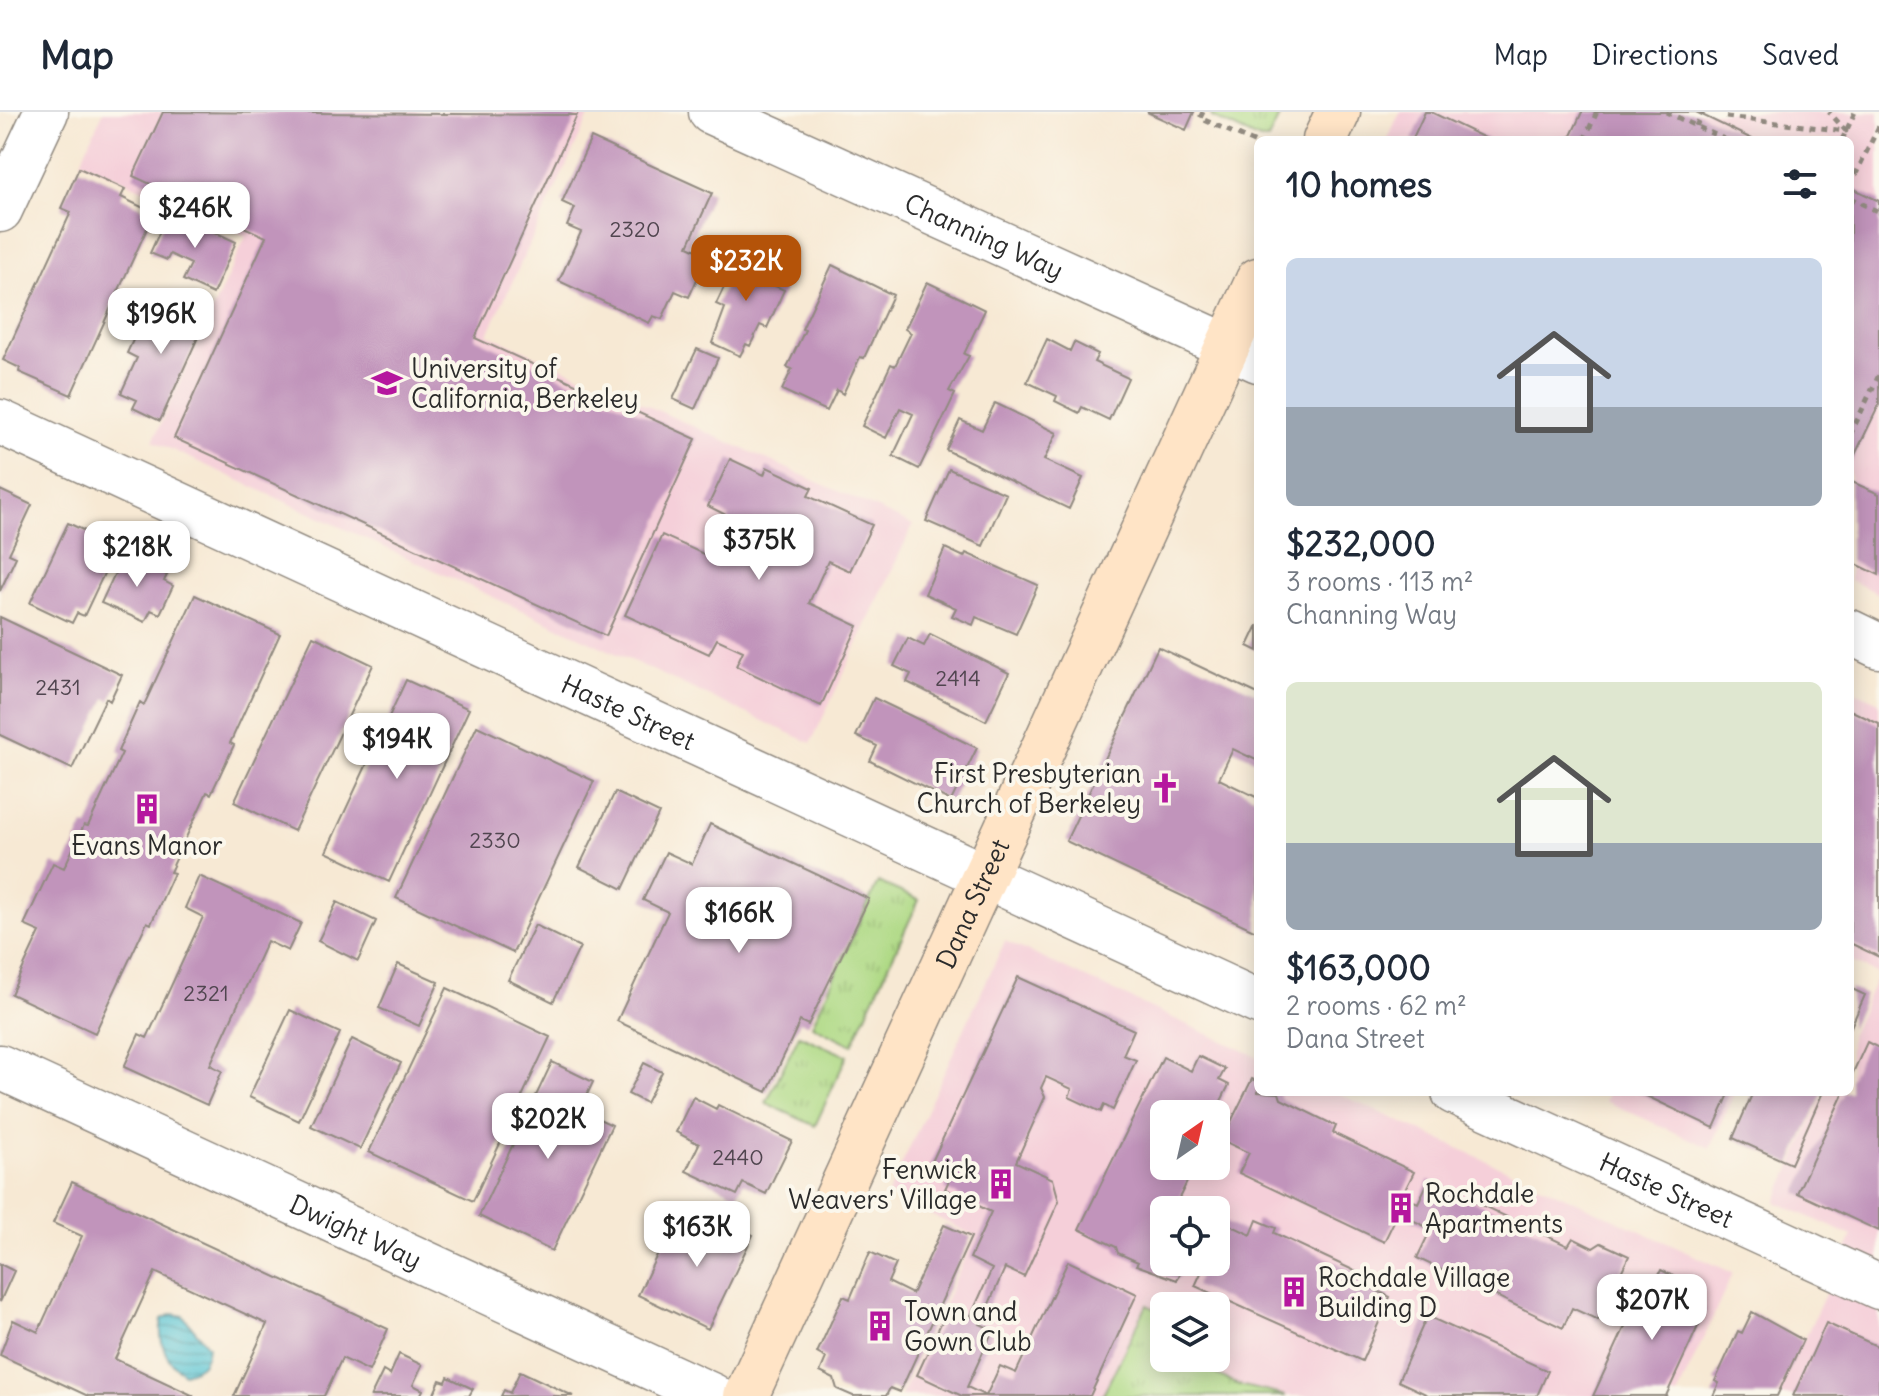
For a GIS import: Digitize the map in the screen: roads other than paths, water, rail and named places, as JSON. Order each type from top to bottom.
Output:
[{"type":"main road","points":[[1327,136],[1338,112]]},
{"type":"main road","name":"Dana Street","points":[[746,1396],[985,876],[1242,353],[1254,298]]},
{"type":"street","points":[[0,210],[46,112]]},
{"type":"street","name":"Channing Way","points":[[711,112],[1242,353]]},
{"type":"street","name":"Haste Street","points":[[0,422],[1254,1000]]},
{"type":"street","points":[[1854,634],[1879,646]]},
{"type":"street","name":"Dwight Way","points":[[0,1067],[713,1396]]},
{"type":"street","name":"Haste Street","points":[[1463,1096],[1879,1287]]},
{"type":"water","points":[[173,1314],[183,1316],[208,1346],[202,1364],[184,1373],[167,1356],[162,1342],[162,1319]]},
{"type":"place","name":"University of California, Berkeley","points":[[387,383]]},
{"type":"place","name":"First Presbyterian Church of Berkeley","points":[[1165,788]]},
{"type":"place","name":"Evans Manor","points":[[147,809]]},
{"type":"place","name":"Fenwick Weavers' Village","points":[[1001,1184]]},
{"type":"place","name":"Rochdale Apartments","points":[[1401,1208]]},
{"type":"place","name":"Rochdale Village Building D","points":[[1294,1292]]},
{"type":"place","name":"Town and Gown Club","points":[[880,1326]]}]
